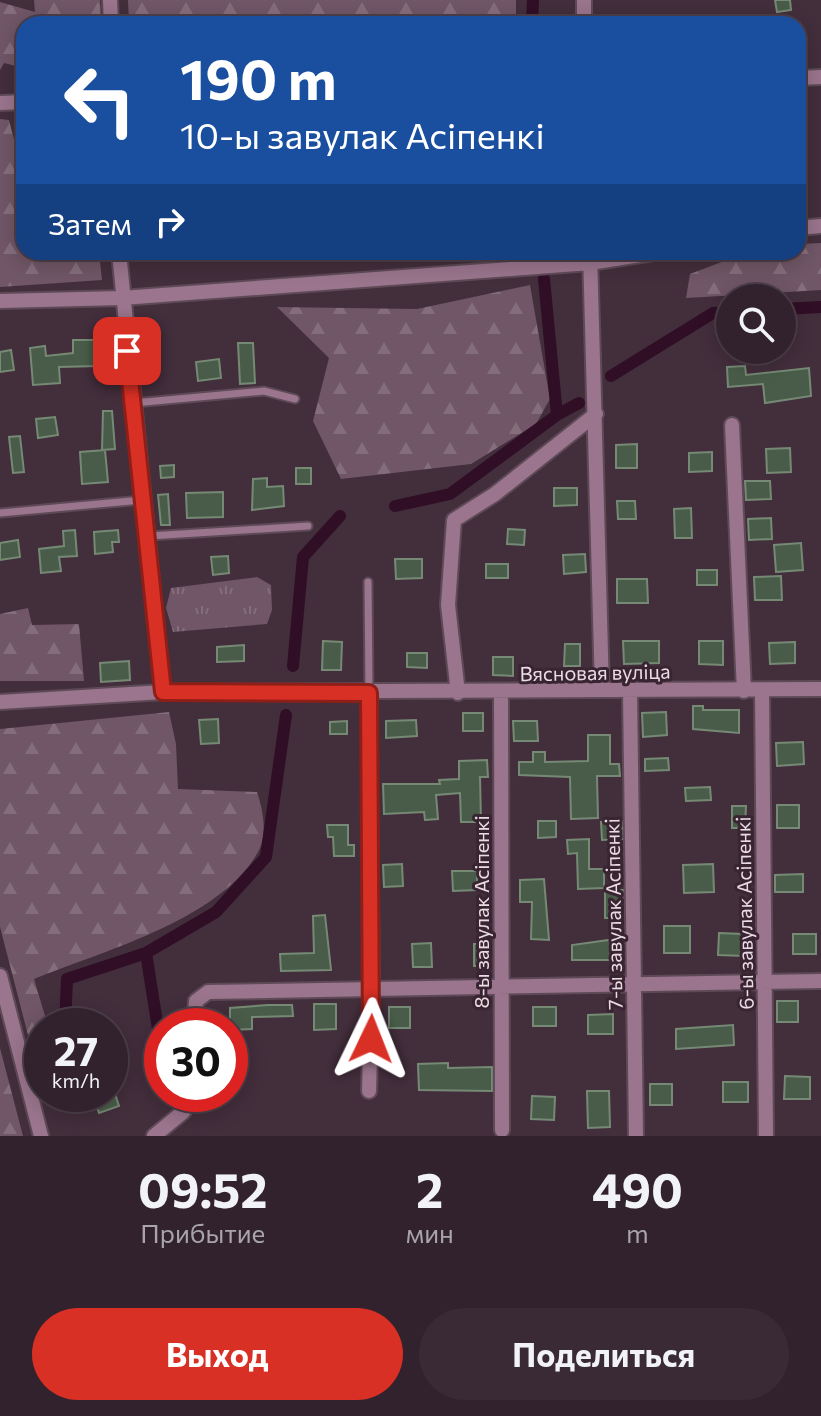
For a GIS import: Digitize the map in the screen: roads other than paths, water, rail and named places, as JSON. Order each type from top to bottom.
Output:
[{"type":"street","points":[[120,260],[163,692]]},
{"type":"street","points":[[0,301],[122,298],[567,260]]},
{"type":"street","points":[[590,260],[602,690]]},
{"type":"street","points":[[458,693],[448,605],[454,520],[495,494],[596,414]]},
{"type":"street","points":[[732,425],[744,691]]},
{"type":"street","name":"Вясновая вуліца","points":[[0,702],[163,692],[501,693],[821,689]]},
{"type":"street","name":"6-ы завулак Асіпенкі","points":[[762,690],[766,1136]]},
{"type":"street","name":"7-ы завулак Асіпенкі","points":[[630,691],[636,1136]]},
{"type":"street","points":[[369,693],[372,987],[369,1091]]},
{"type":"street","name":"8-ы завулак Асіпенкі","points":[[501,693],[502,1130]]},
{"type":"street","points":[[0,976],[41,1136]]},
{"type":"street","points":[[195,1008],[196,1001],[208,992],[821,981]]},
{"type":"street","points":[[154,1136],[183,1112]]},
{"type":"lane","points":[[132,403],[264,391],[295,399]]},
{"type":"lane","points":[[0,513],[142,500]]},
{"type":"lane","points":[[146,536],[308,526]]},
{"type":"lane","points":[[368,582],[369,693]]},
{"type":"waterway","points":[[532,16],[533,0]]},
{"type":"waterway","points":[[395,506],[450,494],[557,415],[544,279]]},
{"type":"waterway","points":[[796,308],[821,307]]},
{"type":"waterway","points":[[611,376],[716,313]]},
{"type":"waterway","points":[[557,415],[579,403]]},
{"type":"waterway","points":[[293,666],[303,557],[340,516]]},
{"type":"waterway","points":[[66,1008],[67,979],[146,953],[216,912],[266,857],[286,715]]},
{"type":"waterway","points":[[146,953],[155,1008]]}]
